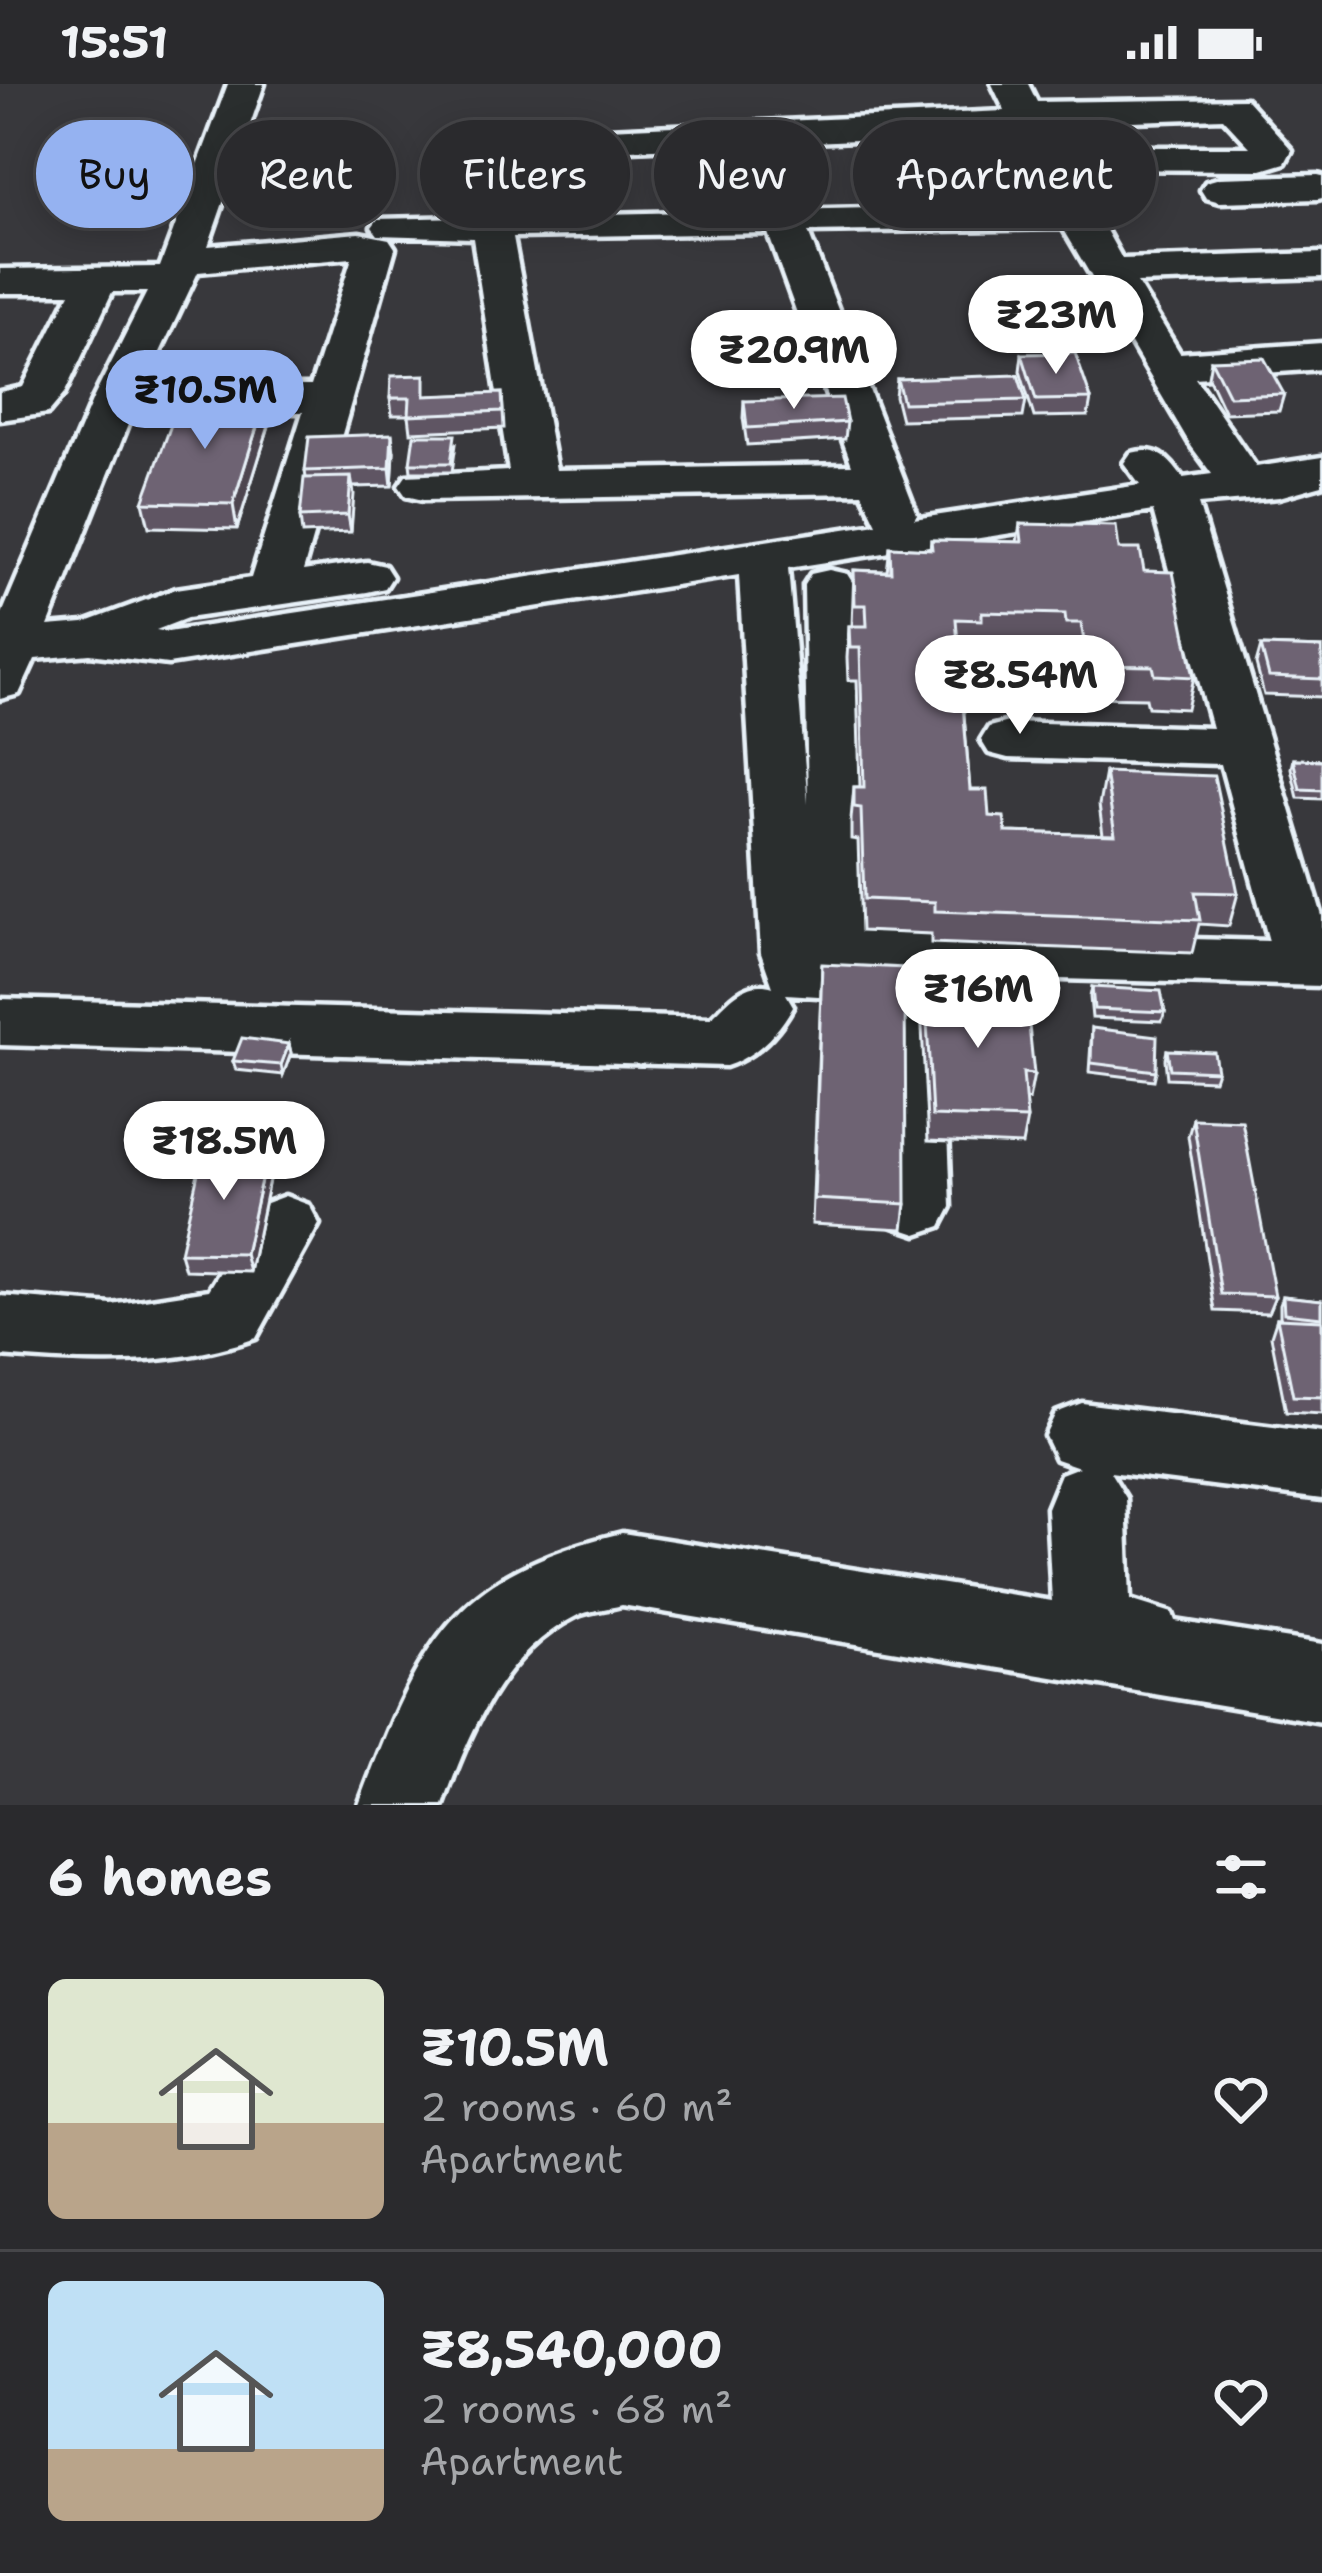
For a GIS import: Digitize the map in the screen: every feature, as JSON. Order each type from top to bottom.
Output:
[{"type":"street","points":[[246,84],[178,270],[116,399],[21,570],[5,656],[90,638],[176,604],[272,590],[686,551],[764,558],[890,505]]},
{"type":"street","points":[[1030,103],[1067,91],[1156,84]]},
{"type":"street","points":[[630,138],[1030,103],[1233,107],[1273,150],[1272,155],[1262,160],[1072,158],[1030,103]]},
{"type":"street","points":[[1156,199],[1318,187]]},
{"type":"street","points":[[491,228],[535,485]]},
{"type":"street","points":[[787,228],[890,505]]},
{"type":"street","points":[[1083,228],[1229,465],[1322,483]]},
{"type":"street","points":[[0,281],[98,280],[359,245],[374,248],[272,590]]},
{"type":"street","points":[[1110,272],[1322,265]]},
{"type":"street","points":[[0,406],[32,403],[42,394],[98,280]]},
{"type":"street","points":[[1168,367],[1322,356]]},
{"type":"street","points":[[116,399],[326,399]]},
{"type":"street","points":[[90,638],[168,648],[686,551],[890,505],[1229,465],[1322,433]]},
{"type":"street","points":[[1229,465],[1322,471]]},
{"type":"street","points":[[829,585],[842,934],[860,952],[1314,964],[1158,477]]},
{"type":"street","points":[[423,486],[535,485],[890,505]]},
{"type":"street","points":[[764,558],[791,953],[797,975],[920,978],[917,1208]]},
{"type":"street","points":[[1008,740],[1244,747]]},
{"type":"street","points":[[0,1022],[726,1042],[762,1006]]},
{"type":"street","points":[[0,1326],[112,1335],[231,1317],[285,1224]]},
{"type":"street","points":[[1322,1466],[1085,1467],[1090,1615],[1102,1634],[1322,1665]]},
{"type":"street","points":[[401,1805],[437,1707],[475,1647],[552,1588],[622,1569],[1322,1683]]},
{"type":"building","points":[[1075,353],[1091,399],[1036,400],[1022,354]]},
{"type":"building","points":[[1264,358],[1284,394],[1229,396],[1211,360]]},
{"type":"building","points":[[425,375],[425,396],[502,393],[503,411],[409,415],[410,398],[390,398],[391,376]]},
{"type":"building","points":[[1018,375],[1026,400],[903,403],[897,379]]},
{"type":"building","points":[[842,398],[847,422],[747,428],[744,401]]},
{"type":"building","points":[[180,400],[265,401],[233,504],[143,502]]},
{"type":"building","points":[[392,434],[390,468],[305,471],[309,437]]},
{"type":"building","points":[[414,435],[455,435],[451,463],[410,463]]},
{"type":"building","points":[[351,477],[348,515],[300,517],[304,478]]},
{"type":"building","points":[[1020,524],[1116,526],[1119,549],[1140,549],[1144,571],[1173,572],[1194,677],[1155,675],[1153,666],[1095,665],[1093,653],[1086,653],[1081,623],[1066,623],[1065,614],[982,612],[982,620],[956,619],[970,790],[987,790],[989,816],[1004,817],[1006,832],[1115,835],[1105,772],[1214,776],[1238,893],[1195,892],[1200,920],[935,911],[935,902],[864,899],[861,808],[854,807],[854,787],[864,787],[860,648],[850,648],[849,626],[867,626],[866,605],[855,605],[854,570],[891,572],[890,547],[932,549],[931,540],[1022,542]]},
{"type":"building","points":[[1261,646],[1322,648],[1322,679],[1269,677]]},
{"type":"building","points":[[1293,759],[1322,760],[1322,790],[1300,789]]},
{"type":"building","points":[[822,964],[905,968],[906,1204],[814,1199]]},
{"type":"building","points":[[925,984],[1025,987],[1034,1074],[1023,1073],[1027,1119],[932,1116]]},
{"type":"building","points":[[1092,987],[1161,991],[1165,1012],[1094,1009]]},
{"type":"building","points":[[1092,1028],[1157,1036],[1156,1071],[1091,1063]]},
{"type":"building","points":[[242,1038],[289,1044],[281,1065],[233,1061]]},
{"type":"building","points":[[1167,1050],[1214,1052],[1217,1071],[1170,1069]]},
{"type":"building","points":[[1193,1119],[1242,1121],[1275,1296],[1221,1294]]},
{"type":"building","points":[[203,1151],[267,1152],[245,1254],[180,1253]]},
{"type":"building","points":[[1283,1296],[1322,1300],[1322,1317],[1284,1313]]},
{"type":"building","points":[[1277,1318],[1322,1320],[1322,1397],[1293,1396]]}]
